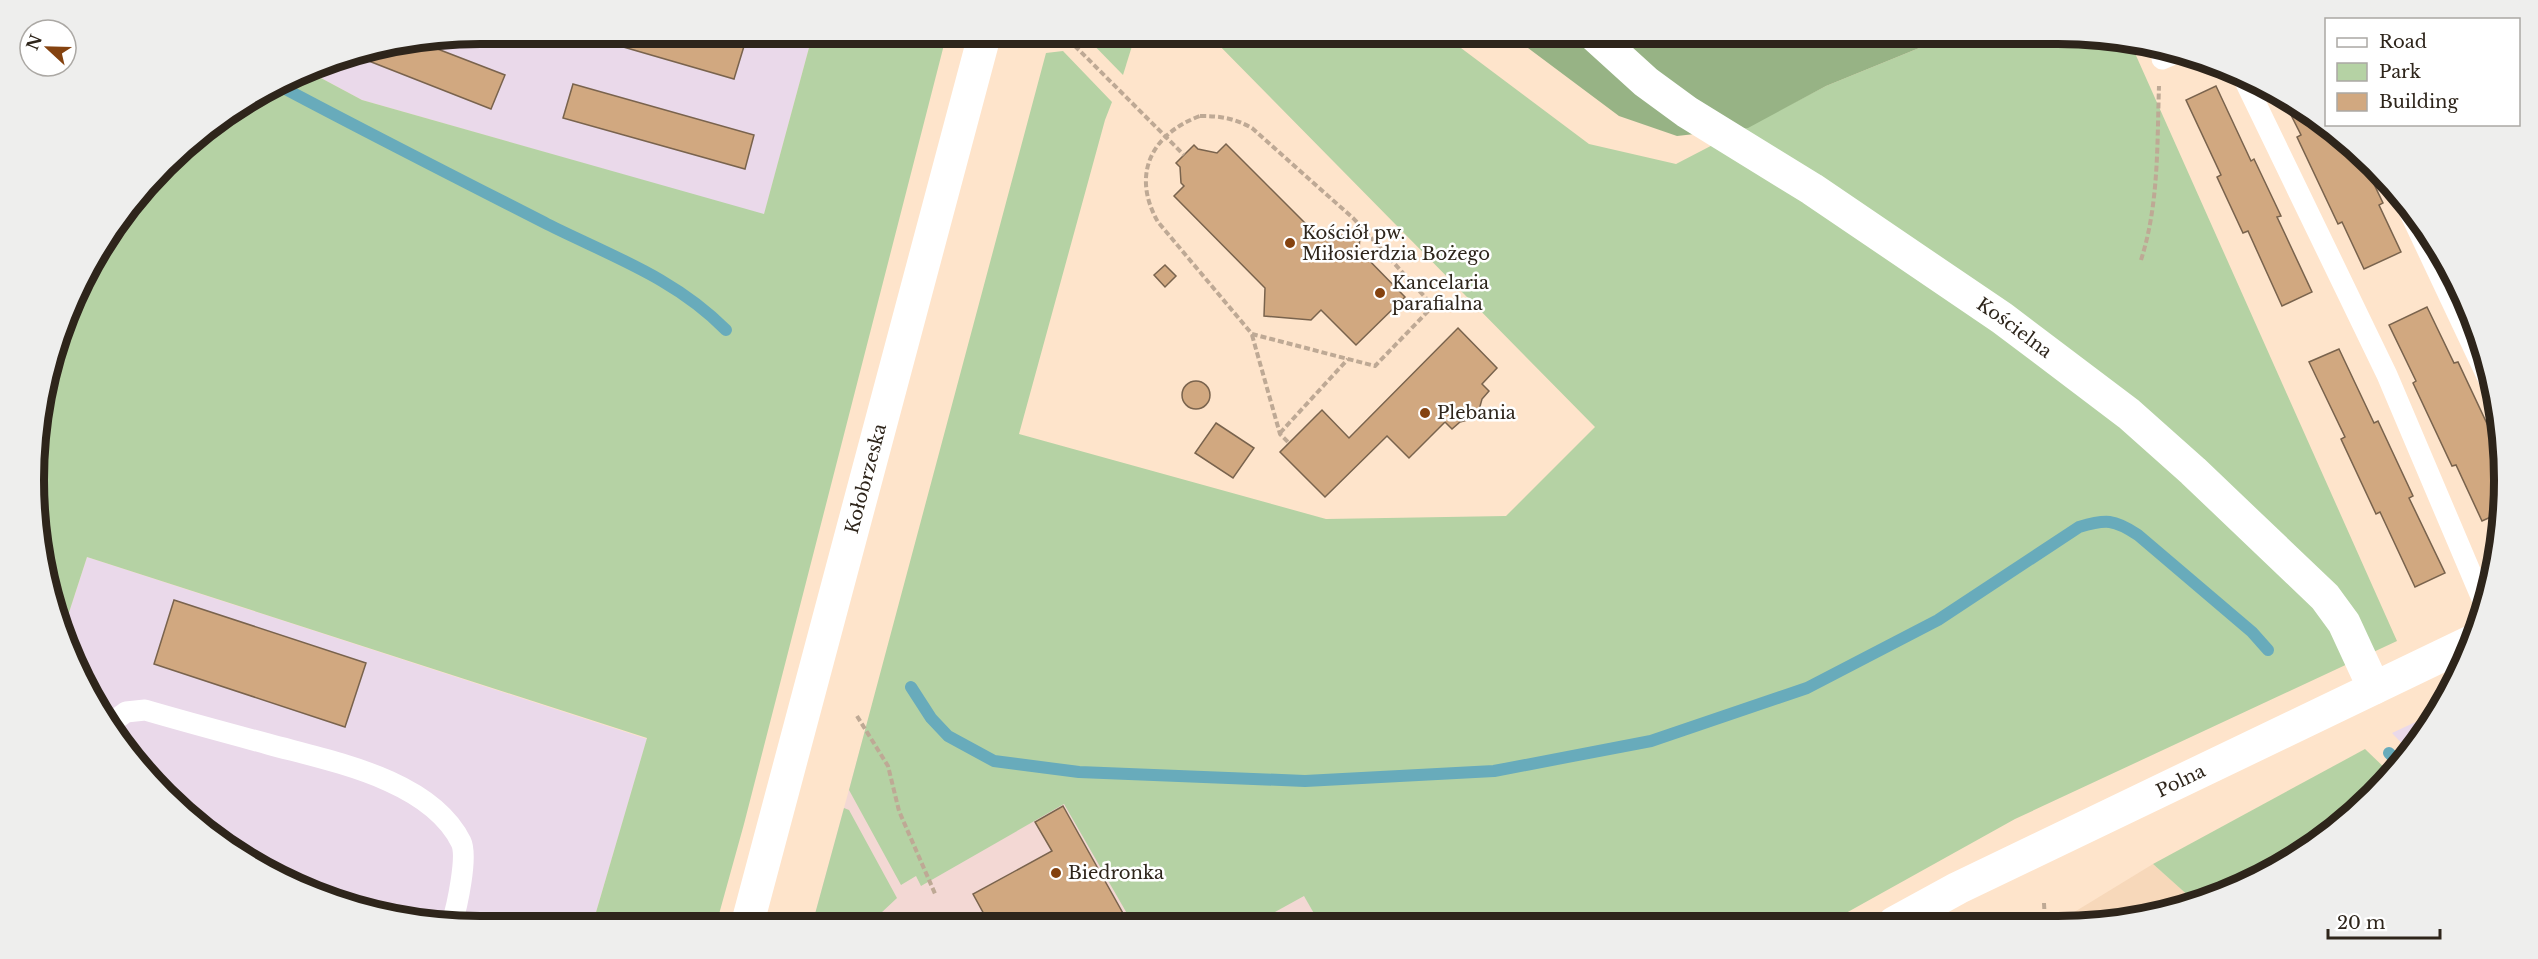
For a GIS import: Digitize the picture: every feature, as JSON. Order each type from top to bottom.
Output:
[{"type":"street","name":"Kołobrzeska","points":[[749,916],[982,44]]},
{"type":"street","name":"Kościelna","points":[[1604,44],[1646,82],[1687,112],[1812,189],[2002,318],[2129,414],[2202,478],[2325,597],[2344,623],[2374,688]]},
{"type":"street","name":"Polna","points":[[1907,916],[1958,888],[2461,646]]},
{"type":"lane","points":[[2248,87],[2387,375],[2480,593]]},
{"type":"lane","points":[[2438,266],[2454,297]]},
{"type":"lane","points":[[116,720],[126,712],[145,710],[358,769],[410,792],[443,817],[463,844],[460,899],[454,915]]},
{"type":"path","points":[[1073,44],[1184,155]]},
{"type":"path","points":[[2141,260],[2150,233],[2172,58]]},
{"type":"path","points":[[1252,334],[1375,366],[1432,306],[1354,219],[1252,128],[1235,119],[1200,116],[1181,123],[1164,136],[1152,153],[1146,173],[1146,194],[1158,222],[1252,334],[1280,434],[1289,443]]},
{"type":"path","points":[[1280,434],[1348,359]]},
{"type":"path","points":[[857,716],[888,766],[899,811],[936,896]]},
{"type":"path","points":[[2044,903],[2045,916]]},
{"type":"shaded area","points":[[451,44],[810,44],[764,215],[362,100],[317,76],[367,58]]},
{"type":"shaded area","points":[[87,557],[647,739],[595,916],[451,915],[394,907],[339,892],[287,871],[261,857],[237,842],[192,807],[171,788],[134,745],[117,722],[88,672],[67,619]]},
{"type":"shaded area","points":[[2423,718],[2404,745],[2392,733]]},
{"type":"shaded area","points":[[868,720],[1090,783],[1165,916],[814,916]]},
{"type":"shaded area","points":[[2153,864],[2188,896],[2115,912],[2068,916]]},
{"type":"shaded area","points":[[1304,895],[1316,916],[1267,916]]},
{"type":"green space","points":[[810,44],[944,44],[718,916],[595,916],[647,738],[87,557],[67,619],[58,592],[47,536],[44,508],[44,451],[52,394],[67,339],[88,287],[102,262],[117,237],[152,192],[192,152],[237,117],[261,102],[317,76],[362,100],[764,214]]},
{"type":"green space","points":[[1093,44],[1133,44],[1123,75]]},
{"type":"green space","points":[[1218,44],[1456,44],[1589,144],[1676,164],[1826,86],[1929,44],[2087,44],[2134,50],[2397,641],[2015,819],[1841,916],[1315,916],[1304,896],[1268,916],[1128,916],[1064,804],[921,886],[916,876],[901,885],[849,790],[1046,53],[1063,51],[1112,102],[1105,120],[1019,434],[1326,519],[1506,516],[1595,427]]},
{"type":"green space","points":[[1523,44],[1929,44],[1826,86],[1748,128],[1677,136],[1619,116]]},
{"type":"green space","points":[[2365,749],[2385,768],[2346,807],[2301,842],[2251,871],[2225,882],[2188,896],[2153,864]]},
{"type":"green space","points":[[844,808],[849,810],[897,898],[880,916],[814,916]]},
{"type":"building","points":[[613,44],[745,44],[734,79]]},
{"type":"building","points":[[430,46],[505,75],[491,109],[364,59]]},
{"type":"building","points":[[573,84],[754,135],[745,169],[563,118]]},
{"type":"building","points":[[2216,86],[2251,161],[2254,159],[2281,216],[2277,217],[2312,292],[2282,306],[2248,231],[2243,233],[2217,177],[2221,175],[2186,100]]},
{"type":"building","points":[[2288,109],[2324,134],[2368,173],[2383,203],[2379,205],[2401,252],[2364,269],[2342,222],[2338,224],[2297,137],[2301,135]]},
{"type":"building","name":"Kościół pw. Miłosierdzia Bożego","points":[[1226,144],[1318,236],[1360,235],[1359,250],[1405,297],[1356,345],[1321,310],[1311,320],[1264,316],[1265,288],[1174,196],[1184,186],[1181,183],[1180,167],[1176,163],[1194,145],[1198,149],[1217,153]]},
{"type":"building","points":[[1165,265],[1176,276],[1165,287],[1154,275]]},
{"type":"building","points":[[2427,307],[2454,363],[2458,362],[2492,435],[2493,516],[2482,521],[2456,465],[2452,466],[2413,383],[2416,381],[2389,325]]},
{"type":"building","name":"Plebania","points":[[1458,328],[1497,368],[1482,384],[1489,391],[1482,399],[1479,410],[1471,419],[1460,422],[1452,429],[1445,422],[1409,458],[1387,436],[1325,497],[1280,452],[1322,410],[1349,438]]},
{"type":"building","points":[[2339,349],[2374,423],[2378,421],[2413,496],[2409,498],[2445,573],[2415,587],[2380,512],[2376,514],[2341,439],[2345,437],[2309,362]]},
{"type":"building","points":[[1196,381],[1206,385],[1210,395],[1206,405],[1196,409],[1186,405],[1182,395],[1186,385]]},
{"type":"building","points":[[1216,423],[1254,448],[1233,478],[1195,453]]},
{"type":"building","points":[[174,600],[366,663],[345,727],[154,664]]},
{"type":"building","name":"Biedronka","points":[[1063,806],[1125,916],[985,916],[973,894],[1052,851],[1035,822]]},
{"type":"waterway","points":[[285,89],[664,282],[686,296],[726,330]]},
{"type":"waterway","points":[[911,687],[931,718],[948,736],[994,761],[1079,772],[1305,781],[1494,771],[1651,741],[1807,688],[1938,620],[2079,527],[2103,522],[2116,523],[2138,535],[2252,632],[2268,650]]},
{"type":"waterway","points":[[2389,753],[2394,758]]},
{"type":"place","name":"Kościół pw. Miłosierdzia Bożego","points":[[1290,243]]},
{"type":"place","name":"Kancelaria parafialna","points":[[1380,293]]},
{"type":"place","name":"Plebania","points":[[1425,413]]},
{"type":"place","name":"Biedronka","points":[[1056,873]]}]
